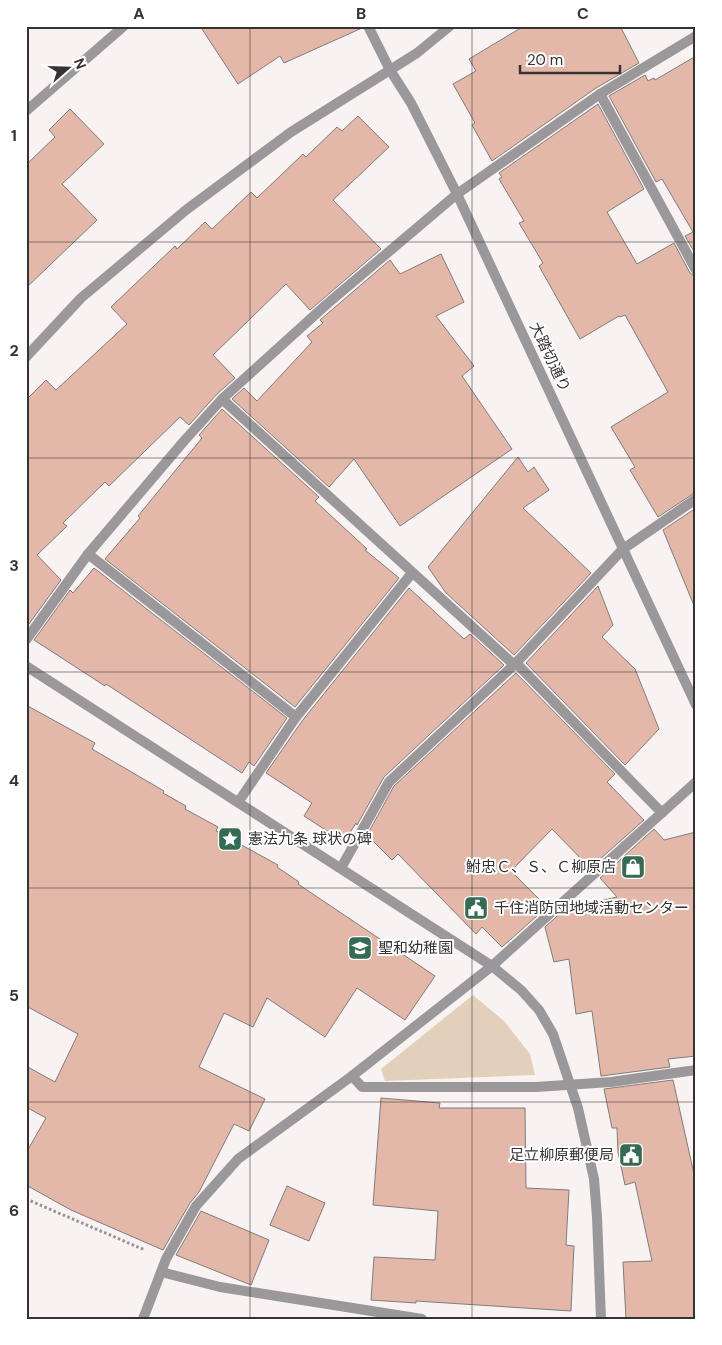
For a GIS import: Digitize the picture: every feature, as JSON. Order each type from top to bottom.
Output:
[{"type":"street","points":[[26,111],[124,26]]},
{"type":"street","name":"大踏切通り","points":[[368,26],[390,70],[411,103],[457,194],[696,705]]},
{"type":"street","points":[[26,357],[81,298],[186,210],[291,132],[417,52],[450,26]]},
{"type":"street","points":[[26,640],[88,554],[184,441],[222,399],[327,304],[457,194],[600,94],[696,36]]},
{"type":"street","points":[[600,94],[696,270]]},
{"type":"street","points":[[222,399],[510,662],[519,666],[662,813]]},
{"type":"street","points":[[341,868],[389,782],[515,664],[623,549],[696,499]]},
{"type":"street","points":[[88,554],[296,717]]},
{"type":"street","points":[[239,801],[296,717],[412,573]]},
{"type":"street","points":[[26,666],[239,801],[492,966],[521,990],[539,1010],[553,1034],[571,1085],[594,1179],[598,1217],[601,1319]]},
{"type":"street","points":[[143,1319],[166,1259],[196,1206],[238,1159],[352,1076],[492,966],[696,782]]},
{"type":"street","points":[[352,1076],[362,1087],[536,1087],[571,1085],[696,1070]]},
{"type":"street","points":[[161,1272],[220,1287],[422,1319]]},
{"type":"path","points":[[26,1199],[166,1259]]},
{"type":"shaded area","points":[[473,995],[504,1021],[530,1054],[535,1075],[385,1081],[381,1069]]},
{"type":"building","points":[[200,26],[361,26],[362,28],[284,63],[280,56],[238,84]]},
{"type":"building","points":[[524,26],[620,26],[639,63],[596,88],[492,161],[472,125],[475,123],[453,84],[476,71],[469,59]]},
{"type":"building","points":[[696,56],[696,255],[685,236],[693,232],[662,179],[656,182],[609,96],[645,75],[648,81],[654,78],[655,80]]},
{"type":"building","points":[[598,104],[644,189],[607,212],[637,264],[674,243],[690,273],[696,277],[696,492],[658,517],[630,470],[635,467],[611,427],[668,392],[625,315],[619,316],[580,339],[539,266],[543,263],[519,223],[524,221],[499,179],[502,177],[499,173]]},
{"type":"building","points":[[70,109],[104,144],[62,184],[97,220],[26,288],[26,165],[55,137],[49,130]]},
{"type":"building","points":[[358,116],[389,147],[333,200],[381,249],[310,310],[286,284],[213,355],[235,378],[217,394],[189,425],[180,417],[109,486],[105,482],[63,523],[67,526],[37,555],[61,580],[26,628],[26,400],[46,380],[56,390],[127,324],[111,307],[175,246],[177,249],[205,222],[212,229],[251,192],[257,198],[303,154],[306,157],[337,127],[342,131]]},
{"type":"building","points":[[441,254],[464,302],[436,316],[474,366],[462,376],[512,449],[400,526],[354,459],[329,487],[232,399],[244,388],[257,401],[312,342],[307,336],[323,323],[320,320],[390,260],[400,274]]},
{"type":"building","points":[[222,409],[319,497],[315,501],[367,549],[365,550],[399,578],[295,707],[105,559],[140,518],[138,516],[202,438],[199,435]]},
{"type":"building","points":[[518,457],[528,472],[534,467],[549,490],[523,508],[591,573],[514,655],[446,593],[428,567]]},
{"type":"building","points":[[696,508],[696,608],[695,608],[663,530]]},
{"type":"building","points":[[94,568],[287,718],[254,766],[249,762],[242,773],[106,684],[105,686],[34,640],[70,590],[73,593]]},
{"type":"building","points":[[598,586],[613,625],[602,637],[635,669],[659,729],[625,765],[526,663]]},
{"type":"building","points":[[409,588],[464,639],[470,634],[504,665],[384,777],[357,825],[356,823],[344,842],[304,816],[312,803],[266,773],[302,721]]},
{"type":"building","points":[[516,673],[615,774],[607,782],[644,820],[590,868],[552,829],[511,871],[547,907],[502,947],[482,927],[476,934],[398,854],[392,860],[367,835],[394,786]]},
{"type":"building","points":[[26,705],[95,743],[92,749],[164,791],[163,793],[186,806],[185,809],[218,827],[216,831],[278,865],[277,867],[299,882],[298,884],[435,976],[405,1020],[357,988],[325,1037],[267,998],[253,1027],[224,1013],[199,1067],[265,1099],[249,1131],[234,1124],[199,1192],[190,1203],[163,1250],[71,1210],[26,1185],[26,1153],[46,1118],[26,1107],[26,1066],[55,1082],[78,1034],[26,1006]]},
{"type":"building","points":[[654,829],[664,840],[696,832],[696,1056],[668,1059],[670,1067],[601,1076],[592,1011],[576,1014],[569,959],[554,962],[545,927],[565,909],[617,897],[600,878]]},
{"type":"building","points":[[673,1080],[696,1183],[696,1319],[626,1319],[623,1262],[652,1261],[635,1182],[625,1185],[618,1152],[617,1128],[612,1128],[604,1089]]},
{"type":"building","points":[[381,1098],[440,1103],[439,1108],[525,1108],[526,1188],[569,1190],[566,1245],[574,1246],[571,1311],[371,1300],[374,1257],[435,1260],[438,1211],[373,1205]]},
{"type":"building","points":[[287,1186],[325,1203],[309,1241],[270,1225]]},
{"type":"building","points":[[201,1211],[269,1240],[251,1285],[176,1255]]},
{"type":"place","name":"憲法九条 球状の碑","points":[[230,839]]},
{"type":"place","name":"鮒忠Ｃ、Ｓ、Ｃ柳原店","points":[[633,867]]},
{"type":"place","name":"千住消防団地域活動センター","points":[[476,908]]},
{"type":"place","name":"聖和幼稚園","points":[[360,948]]},
{"type":"place","name":"足立柳原郵便局","points":[[631,1155]]}]
